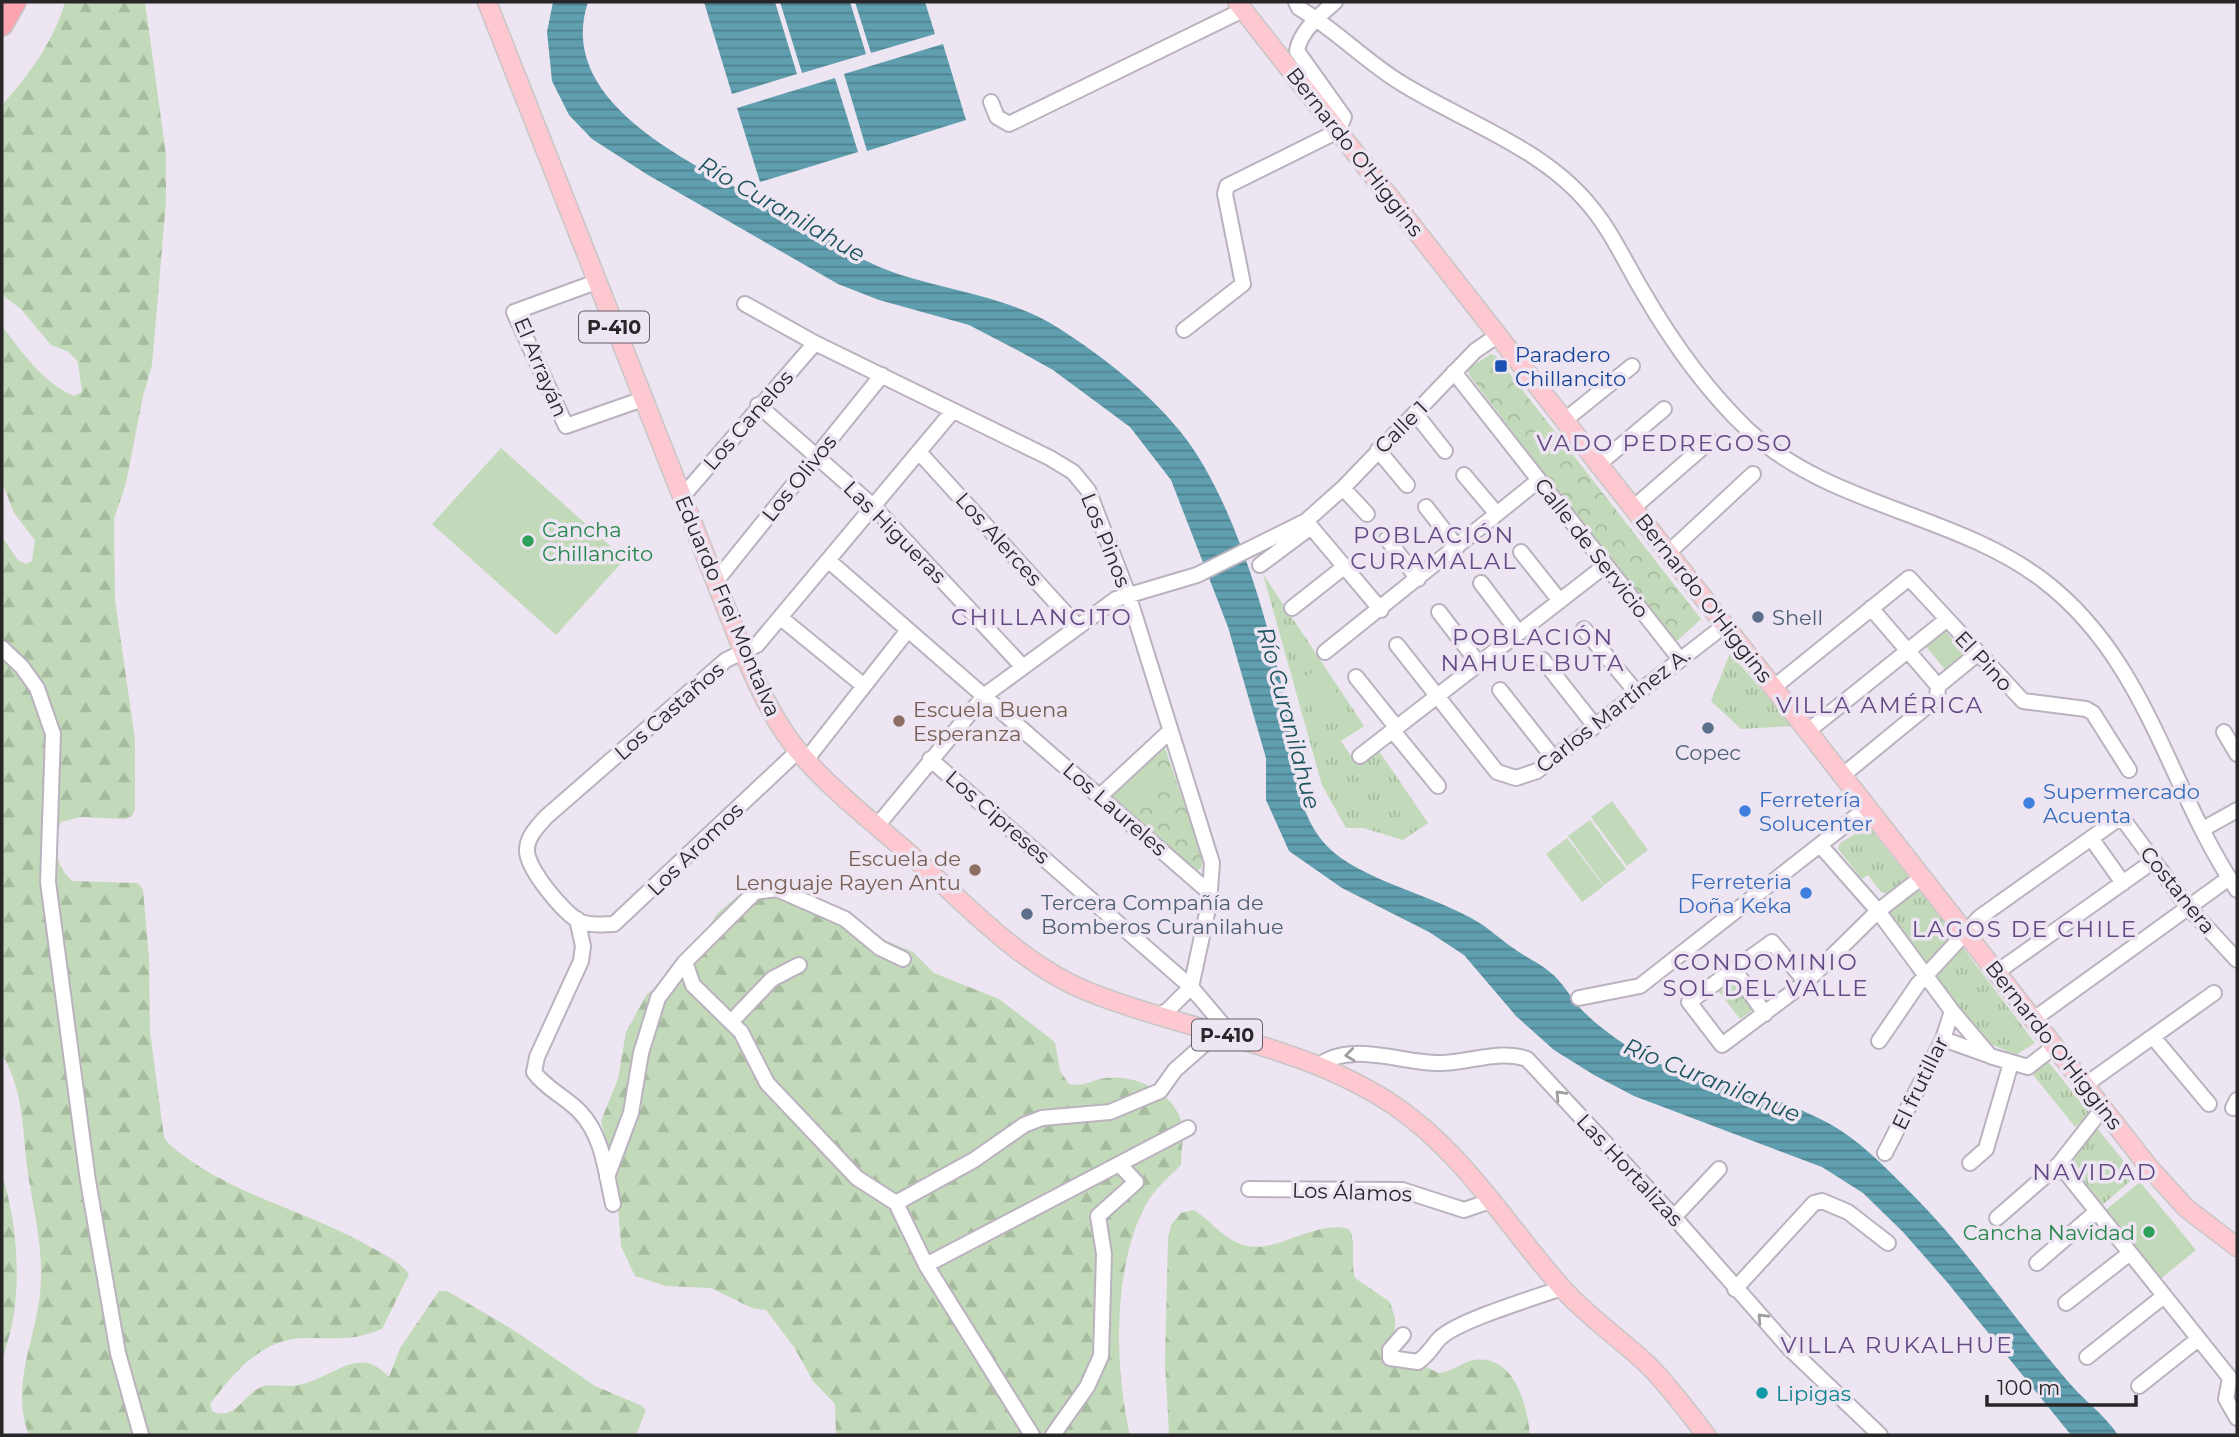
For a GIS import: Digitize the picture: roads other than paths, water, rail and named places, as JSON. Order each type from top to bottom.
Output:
[{"type":"highway","points":[[2,25],[15,2]]},
{"type":"main road","name":"Eduardo Frei Montalva","points":[[490,4],[596,282],[743,651],[765,701],[802,756],[1035,963],[1088,992],[1318,1066],[1376,1094],[1421,1125],[1443,1143],[1493,1200],[1562,1288],[1650,1367],[1706,1435]]},
{"type":"main road","name":"Bernardo O'Higgins","points":[[1240,6],[2085,1085],[2175,1196],[2199,1220],[2237,1247]]},
{"type":"street","points":[[1296,2],[1299,8],[1317,18],[1389,75],[1528,155],[1576,190],[1604,226],[1689,364],[1741,422],[1768,446],[1814,475],[1983,544],[2020,565],[2057,592],[2099,636],[2138,693],[2203,829],[2233,884],[2188,906],[2034,1019]]},
{"type":"street","points":[[1184,330],[1243,284],[1225,194],[1227,186],[1338,131],[1343,117],[1297,53],[1298,44],[1317,18],[1335,2]]},
{"type":"street","points":[[991,102],[997,117],[1009,124],[1240,6]]},
{"type":"street","name":"El Arrayán","points":[[596,282],[514,312],[566,426],[643,399]]},
{"type":"street","name":"Los Pinos","points":[[745,304],[814,343],[1050,458],[1073,472],[1088,490],[1128,594],[1212,863],[1210,892],[1191,987]]},
{"type":"street","name":"Calle 1","points":[[1309,524],[1454,372],[1498,335]]},
{"type":"street","name":"Los Canelos","points":[[681,498],[758,405],[814,343]]},
{"type":"street","points":[[1565,421],[1632,366]]},
{"type":"street","name":"Calle de Servicio","points":[[1454,372],[1679,658]]},
{"type":"street","name":"Los Olivos","points":[[716,581],[882,375]]},
{"type":"street","name":"Las Higueras","points":[[758,405],[874,507],[1023,667]]},
{"type":"street","points":[[1599,464],[1664,409]]},
{"type":"street","name":"Los Castaños","points":[[580,921],[534,873],[528,861],[528,841],[534,830],[726,660],[757,645],[952,412]]},
{"type":"street","points":[[1415,413],[1445,452]]},
{"type":"street","points":[[1633,508],[1710,441]]},
{"type":"street","points":[[1378,450],[1407,485]]},
{"type":"street","name":"Los Alerces","points":[[919,452],[1079,627]]},
{"type":"street","points":[[1668,553],[1753,474]]},
{"type":"street","points":[[1464,475],[1497,514]]},
{"type":"street","points":[[1325,652],[1381,610],[1539,480]]},
{"type":"street","points":[[1343,488],[1367,514]]},
{"type":"street","points":[[1426,507],[1457,547]]},
{"type":"street","points":[[877,825],[985,695],[1079,627],[1128,594],[1197,575],[1309,524]]},
{"type":"street","points":[[1260,565],[1309,524]]},
{"type":"street","points":[[1309,524],[1381,610]]},
{"type":"street","points":[[1387,539],[1418,579]]},
{"type":"street","points":[[1521,552],[1560,601]]},
{"type":"street","name":"Los Laureles","points":[[829,561],[1210,892]]},
{"type":"street","points":[[1360,756],[1606,565]]},
{"type":"street","points":[[1293,608],[1344,567]]},
{"type":"street","name":"El Pino","points":[[1871,608],[1909,578],[1977,654],[2025,702],[2091,711],[2129,770]]},
{"type":"street","points":[[1481,583],[1518,633]]},
{"type":"street","points":[[1774,687],[1871,608],[1938,687]]},
{"type":"street","points":[[1439,612],[1479,664]]},
{"type":"street","points":[[781,618],[864,687]]},
{"type":"street","points":[[1808,730],[1946,620]]},
{"type":"street","name":"Carlos Martínez A.","points":[[1437,697],[1497,772],[1512,777],[1528,775],[1725,625]]},
{"type":"street","points":[[1584,629],[1637,692]]},
{"type":"street","name":"Los Aromos","points":[[580,921],[614,923],[625,915],[802,756],[864,687],[908,630]]},
{"type":"street","points":[[1397,645],[1437,697]]},
{"type":"street","points":[[2,648],[22,667],[37,688],[52,734],[47,844],[49,892],[88,1181],[118,1353],[141,1435]]},
{"type":"street","points":[[1843,775],[1937,698],[1938,687],[1977,654]]},
{"type":"street","points":[[1543,660],[1595,726]]},
{"type":"street","points":[[1356,677],[1438,786]]},
{"type":"street","points":[[1500,690],[1552,756]]},
{"type":"street","points":[[1100,796],[1170,731]]},
{"type":"street","points":[[2224,733],[2237,754]]},
{"type":"street","name":"Los Cipreses","points":[[930,759],[1191,987]]},
{"type":"street","points":[[1579,998],[1640,986],[1868,807]]},
{"type":"street","points":[[2203,829],[2237,810]]},
{"type":"street","name":"Costanera","points":[[2091,838],[2121,819],[2188,906],[2237,960]]},
{"type":"street","points":[[1879,1041],[1925,976],[1980,917],[2091,838],[2123,883]]},
{"type":"street","points":[[1820,845],[1878,911],[1952,1011],[1990,1056]]},
{"type":"street","points":[[1997,972],[2152,862]]},
{"type":"street","points":[[1805,982],[1772,942],[1689,1002],[1722,1045],[1805,982],[1878,911],[1922,877]]},
{"type":"street","points":[[607,1177],[631,1113],[641,1053],[658,998],[685,962],[755,892],[776,889],[845,919],[880,948],[903,959]]},
{"type":"street","points":[[580,921],[581,961],[537,1057],[534,1072],[582,1114],[601,1149],[613,1204]]},
{"type":"street","points":[[685,962],[693,985],[741,1032],[767,1083],[857,1178],[896,1203],[926,1265],[1032,1435]]},
{"type":"street","points":[[732,1022],[772,979],[799,965]]},
{"type":"street","points":[[1734,970],[1765,1014]]},
{"type":"street","points":[[896,1203],[974,1160],[1024,1125],[1042,1118],[1110,1112],[1160,1091],[1175,1070],[1226,1035],[1191,987],[1158,1016]]},
{"type":"street","points":[[2085,1085],[2214,993]]},
{"type":"street","name":"El frutillar","points":[[1885,1153],[1942,1039],[1952,1011]]},
{"type":"street","points":[[2153,1037],[2209,1104]]},
{"type":"street","points":[[1942,1039],[2028,1067],[2055,1046]]},
{"type":"street","name":"Las Hortalizas","points":[[1318,1066],[1338,1057],[1364,1054],[1426,1063],[1508,1055],[1527,1059],[1674,1217],[1735,1289],[1811,1371],[1880,1435]]},
{"type":"street","points":[[1970,1163],[1986,1149],[2011,1063]]},
{"type":"street","points":[[1997,1218],[2059,1164],[2104,1108]]},
{"type":"street","points":[[926,1265],[1188,1128]]},
{"type":"street","points":[[1053,1435],[1087,1387],[1101,1356],[1104,1254],[1098,1216],[1136,1182],[1119,1164]]},
{"type":"street","points":[[2059,1164],[2197,1340],[2230,1371],[2226,1399],[2237,1418]]},
{"type":"street","points":[[1674,1217],[1719,1169]]},
{"type":"street","name":"Los Álamos","points":[[1249,1189],[1402,1190],[1464,1210],[1493,1200]]},
{"type":"street","points":[[1735,1289],[1814,1203],[1822,1201],[1848,1212],[1888,1243]]},
{"type":"street","points":[[2037,1263],[2096,1212]]},
{"type":"street","points":[[2066,1303],[2130,1253]]},
{"type":"street","points":[[1403,1335],[1390,1350],[1390,1358],[1419,1362],[1435,1349],[1440,1338],[1480,1317],[1562,1288]]},
{"type":"street","points":[[2087,1357],[2164,1296]]},
{"type":"street","points":[[2138,1386],[2197,1340]]},
{"type":"water","points":[[553,2],[588,2],[583,41],[594,77],[617,108],[649,136],[686,160],[872,264],[901,275],[1003,303],[1042,318],[1092,351],[1138,388],[1179,430],[1199,458],[1233,526],[1271,641],[1287,710],[1297,783],[1302,800],[1316,832],[1328,847],[1358,869],[1461,913],[1482,925],[1547,969],[1591,1019],[1645,1057],[1673,1069],[1779,1101],[1830,1124],[1851,1138],[1929,1211],[2065,1378],[2118,1435],[2071,1435],[1947,1282],[1903,1232],[1863,1193],[1822,1167],[1634,1096],[1594,1075],[1554,1050],[1516,1016],[1464,955],[1429,932],[1342,888],[1289,851],[1266,800],[1266,758],[1228,627],[1171,480],[1130,427],[1053,370],[1019,351],[969,325],[879,300],[838,284],[648,175],[592,139],[569,115],[552,81],[547,32]]},
{"type":"water","points":[[704,2],[775,2],[797,74],[732,94]]},
{"type":"water","points":[[780,2],[850,2],[866,54],[802,73]]},
{"type":"water","points":[[855,2],[925,2],[935,34],[871,53]]},
{"type":"water","points":[[943,44],[966,120],[867,151],[844,74]]},
{"type":"water","points":[[835,78],[858,152],[760,182],[737,108]]},
{"type":"place","name":"Paradero Chillancito","points":[[1501,366]]},
{"type":"place","name":"Cancha Chillancito","points":[[528,541]]},
{"type":"place","name":"Shell","points":[[1758,617]]},
{"type":"place","name":"Escuela Buena Esperanza","points":[[899,721]]},
{"type":"place","name":"Copec","points":[[1708,728]]},
{"type":"place","name":"Supermercado Acuenta","points":[[2029,803]]},
{"type":"place","name":"Ferretería Solucenter","points":[[1745,811]]},
{"type":"place","name":"Escuela de Lenguaje Rayen Antu","points":[[975,870]]},
{"type":"place","name":"Ferreteria Doña Keka","points":[[1806,893]]},
{"type":"place","name":"Tercera Compañía de Bomberos Curanilahue","points":[[1027,914]]},
{"type":"place","name":"Cancha Navidad","points":[[2149,1232]]},
{"type":"place","name":"Lipigas","points":[[1762,1393]]},
{"type":"district","name":"VADO PEDREGOSO","points":[[1665,443]]},
{"type":"district","name":"POBLACIÓN CURAMALAL","points":[[1434,548]]},
{"type":"district","name":"CHILLANCITO","points":[[1042,617]]},
{"type":"district","name":"POBLACIÓN NAHUELBUTA","points":[[1533,650]]},
{"type":"district","name":"VILLA AMÉRICA","points":[[1880,705]]},
{"type":"district","name":"LAGOS DE CHILE","points":[[2025,929]]},
{"type":"district","name":"CONDOMINIO SOL DEL VALLE","points":[[1766,975]]},
{"type":"district","name":"NAVIDAD","points":[[2095,1172]]},
{"type":"district","name":"VILLA RUKALHUE","points":[[1897,1345]]},
{"type":"water label","name":"Río Curanilahue","points":[[782,209]]},
{"type":"water label","name":"Río Curanilahue","points":[[1289,718]]},
{"type":"water label","name":"Río Curanilahue","points":[[1712,1080]]}]
